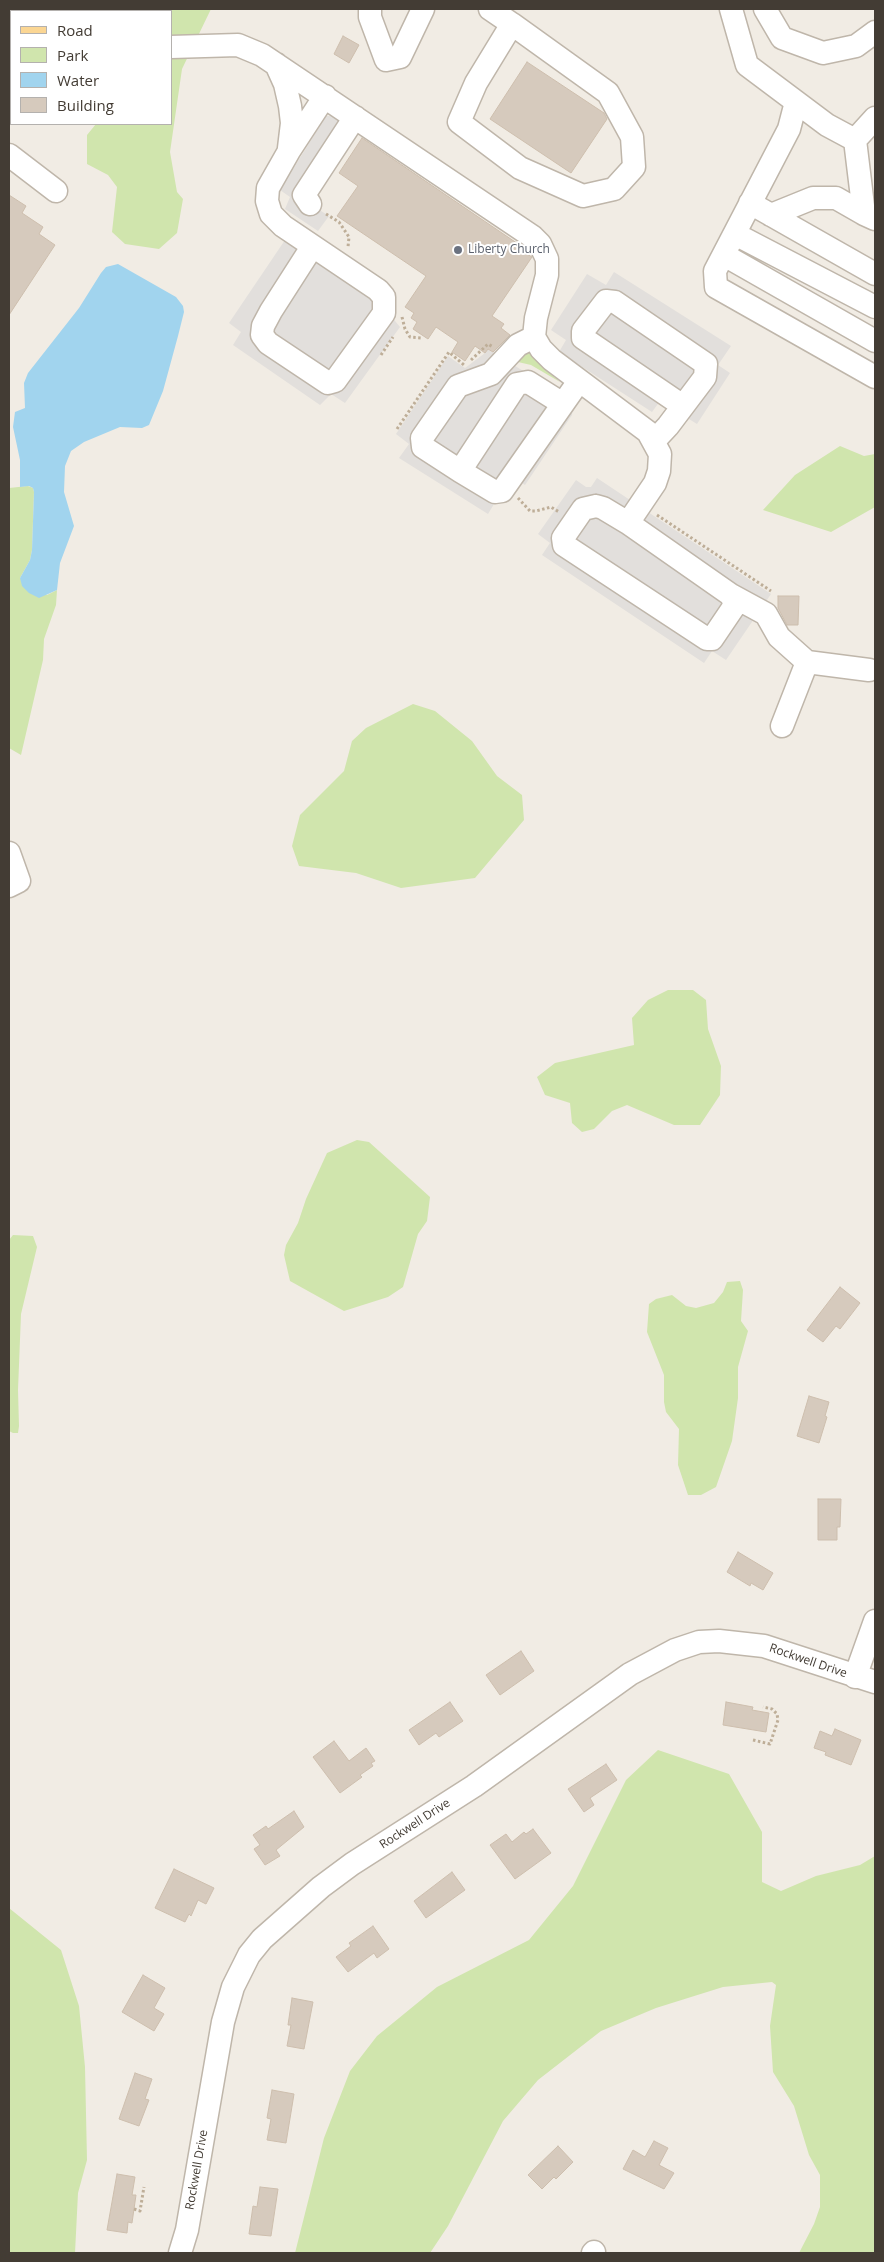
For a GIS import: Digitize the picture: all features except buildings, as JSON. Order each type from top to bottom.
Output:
[{"type":"street","points":[[370,9],[370,17],[386,60],[400,57],[423,9]]},
{"type":"street","points":[[490,9],[512,24],[608,93],[632,137],[634,167],[614,189],[584,196],[520,168],[459,122],[476,83],[512,24]]},
{"type":"street","points":[[731,9],[747,65],[828,125],[855,140],[870,217]]},
{"type":"street","points":[[766,9],[782,38],[823,53],[856,46],[875,32]]},
{"type":"street","points":[[172,47],[238,45],[262,55],[533,237],[540,244],[547,259],[547,275],[536,318],[534,337],[546,354],[648,432],[660,456],[657,477],[628,523]]},
{"type":"street","points":[[276,64],[285,84],[290,106],[292,123],[288,151]]},
{"type":"street","points":[[312,247],[271,311],[263,326],[262,335],[268,343],[328,383],[335,381],[379,320],[384,310],[385,301],[383,295],[279,223],[268,207],[268,188],[288,151],[325,96]]},
{"type":"street","points":[[796,102],[789,129],[715,271],[716,287],[875,377]]},
{"type":"street","points":[[310,204],[304,196],[355,116]]},
{"type":"street","points":[[855,140],[875,118]]},
{"type":"street","points":[[9,155],[56,191]]},
{"type":"street","points":[[771,215],[813,198],[836,198],[870,217]]},
{"type":"street","points":[[750,203],[875,274]]},
{"type":"street","points":[[735,234],[875,307]]},
{"type":"street","points":[[724,255],[875,341]]},
{"type":"street","points":[[654,441],[683,406],[705,377],[706,364],[615,302],[606,301],[583,331],[583,338],[683,406]]},
{"type":"street","points":[[534,337],[518,345],[491,374],[458,386],[422,438],[423,447],[497,493],[502,491],[579,381]]},
{"type":"street","points":[[460,471],[517,384],[528,382],[563,404]]},
{"type":"street","points":[[731,595],[736,602],[735,607],[712,639],[709,640],[564,545],[563,538],[583,509],[596,506],[603,508],[628,523],[731,595],[766,614],[779,637],[807,662],[869,670]]},
{"type":"street","points":[[782,726],[807,662]]},
{"type":"street","points":[[9,853],[19,881],[9,886]]},
{"type":"street","points":[[865,1679],[875,1622]]},
{"type":"street","name":"Rockwell Drive","points":[[180,2253],[187,2230],[227,2002],[249,1955],[262,1939],[292,1912],[352,1864],[474,1786],[630,1674],[676,1650],[698,1642],[741,1642],[777,1649],[865,1679]]},
{"type":"path","points":[[397,330],[405,329]]},
{"type":"path","points":[[381,355],[394,334]]},
{"type":"path","points":[[506,485],[527,509],[536,512],[551,507],[574,521]]},
{"type":"path","points":[[649,510],[771,591]]},
{"type":"path","points":[[753,1740],[770,1744],[778,1720],[777,1714],[772,1709],[763,1707]]},
{"type":"path","points":[[134,2209],[140,2211],[144,2187]]},
{"type":"green space","points":[[211,9],[182,69],[170,152],[177,192],[183,199],[177,233],[159,249],[125,244],[112,232],[117,187],[108,175],[87,164],[87,135],[95,125],[172,125],[172,10],[168,10]]},
{"type":"green space","points":[[529,349],[546,370],[560,382],[531,365],[518,362]]},
{"type":"green space","points":[[840,446],[864,456],[875,454],[875,507],[831,532],[763,510],[795,475]]},
{"type":"green space","points":[[28,486],[33,488],[34,492],[32,550],[30,560],[20,578],[47,595],[57,590],[56,605],[44,639],[43,660],[21,755],[9,748],[9,488]]},
{"type":"green space","points":[[413,704],[435,711],[472,741],[497,776],[522,795],[524,820],[475,878],[401,888],[356,873],[299,866],[292,846],[300,815],[344,771],[352,741],[366,728]]},
{"type":"green space","points":[[668,990],[693,990],[706,1000],[708,1029],[721,1066],[720,1095],[700,1125],[674,1125],[627,1105],[612,1111],[594,1129],[582,1132],[572,1123],[570,1103],[545,1095],[537,1077],[555,1063],[634,1045],[632,1018],[648,1000]]},
{"type":"green space","points":[[357,1140],[369,1142],[430,1197],[427,1221],[418,1234],[403,1287],[388,1297],[344,1311],[290,1281],[284,1255],[286,1245],[298,1223],[306,1199],[327,1153]]},
{"type":"green space","points":[[13,1235],[33,1236],[37,1247],[21,1314],[18,1433],[9,1431],[9,1240]]},
{"type":"green space","points":[[740,1281],[743,1290],[741,1321],[748,1331],[738,1367],[738,1398],[732,1441],[716,1487],[701,1495],[688,1495],[678,1465],[679,1429],[666,1412],[664,1375],[647,1332],[649,1304],[656,1299],[672,1295],[686,1306],[696,1308],[714,1303],[723,1292],[727,1282]]},
{"type":"green space","points":[[658,1750],[729,1774],[762,1832],[762,1882],[781,1891],[816,1876],[860,1865],[875,1856],[875,2253],[799,2253],[814,2224],[820,2207],[820,2175],[809,2155],[794,2106],[773,2072],[770,2026],[776,1985],[772,1982],[723,1987],[656,2008],[601,2031],[538,2080],[503,2121],[448,2226],[430,2253],[295,2253],[324,2138],[350,2071],[377,2036],[437,1987],[529,1940],[573,1886],[626,1780]]},
{"type":"green space","points":[[9,1908],[61,1950],[79,2006],[85,2067],[87,2160],[78,2193],[75,2253],[9,2253]]},
{"type":"shaded area","points":[[326,116],[335,116],[347,129],[310,204],[329,216],[318,231],[285,209],[290,197],[280,190]]},
{"type":"shaded area","points":[[285,240],[372,293],[400,327],[345,403],[331,394],[320,405],[233,345],[241,332],[229,323]]},
{"type":"shaded area","points":[[614,272],[731,346],[718,365],[730,373],[697,424],[660,401],[652,412],[559,352],[566,340],[551,330],[587,274],[606,285]]},
{"type":"shaded area","points":[[488,349],[573,402],[572,415],[525,485],[518,480],[497,499],[488,514],[399,458],[409,444],[396,434],[448,356],[465,368]]},
{"type":"shaded area","points":[[597,478],[771,594],[726,660],[712,651],[704,663],[542,555],[550,543],[538,534],[576,480],[586,487],[591,487]]},
{"type":"water","points":[[118,264],[176,297],[183,306],[184,312],[163,391],[149,425],[142,428],[120,427],[84,442],[71,451],[65,466],[64,492],[74,526],[60,563],[57,590],[39,598],[29,593],[22,586],[20,578],[30,560],[32,550],[34,492],[33,488],[29,486],[20,487],[20,460],[13,427],[15,412],[25,408],[24,383],[28,373],[79,308],[101,273],[106,267]]},
{"type":"place","name":"Liberty Church","points":[[458,250]]}]
